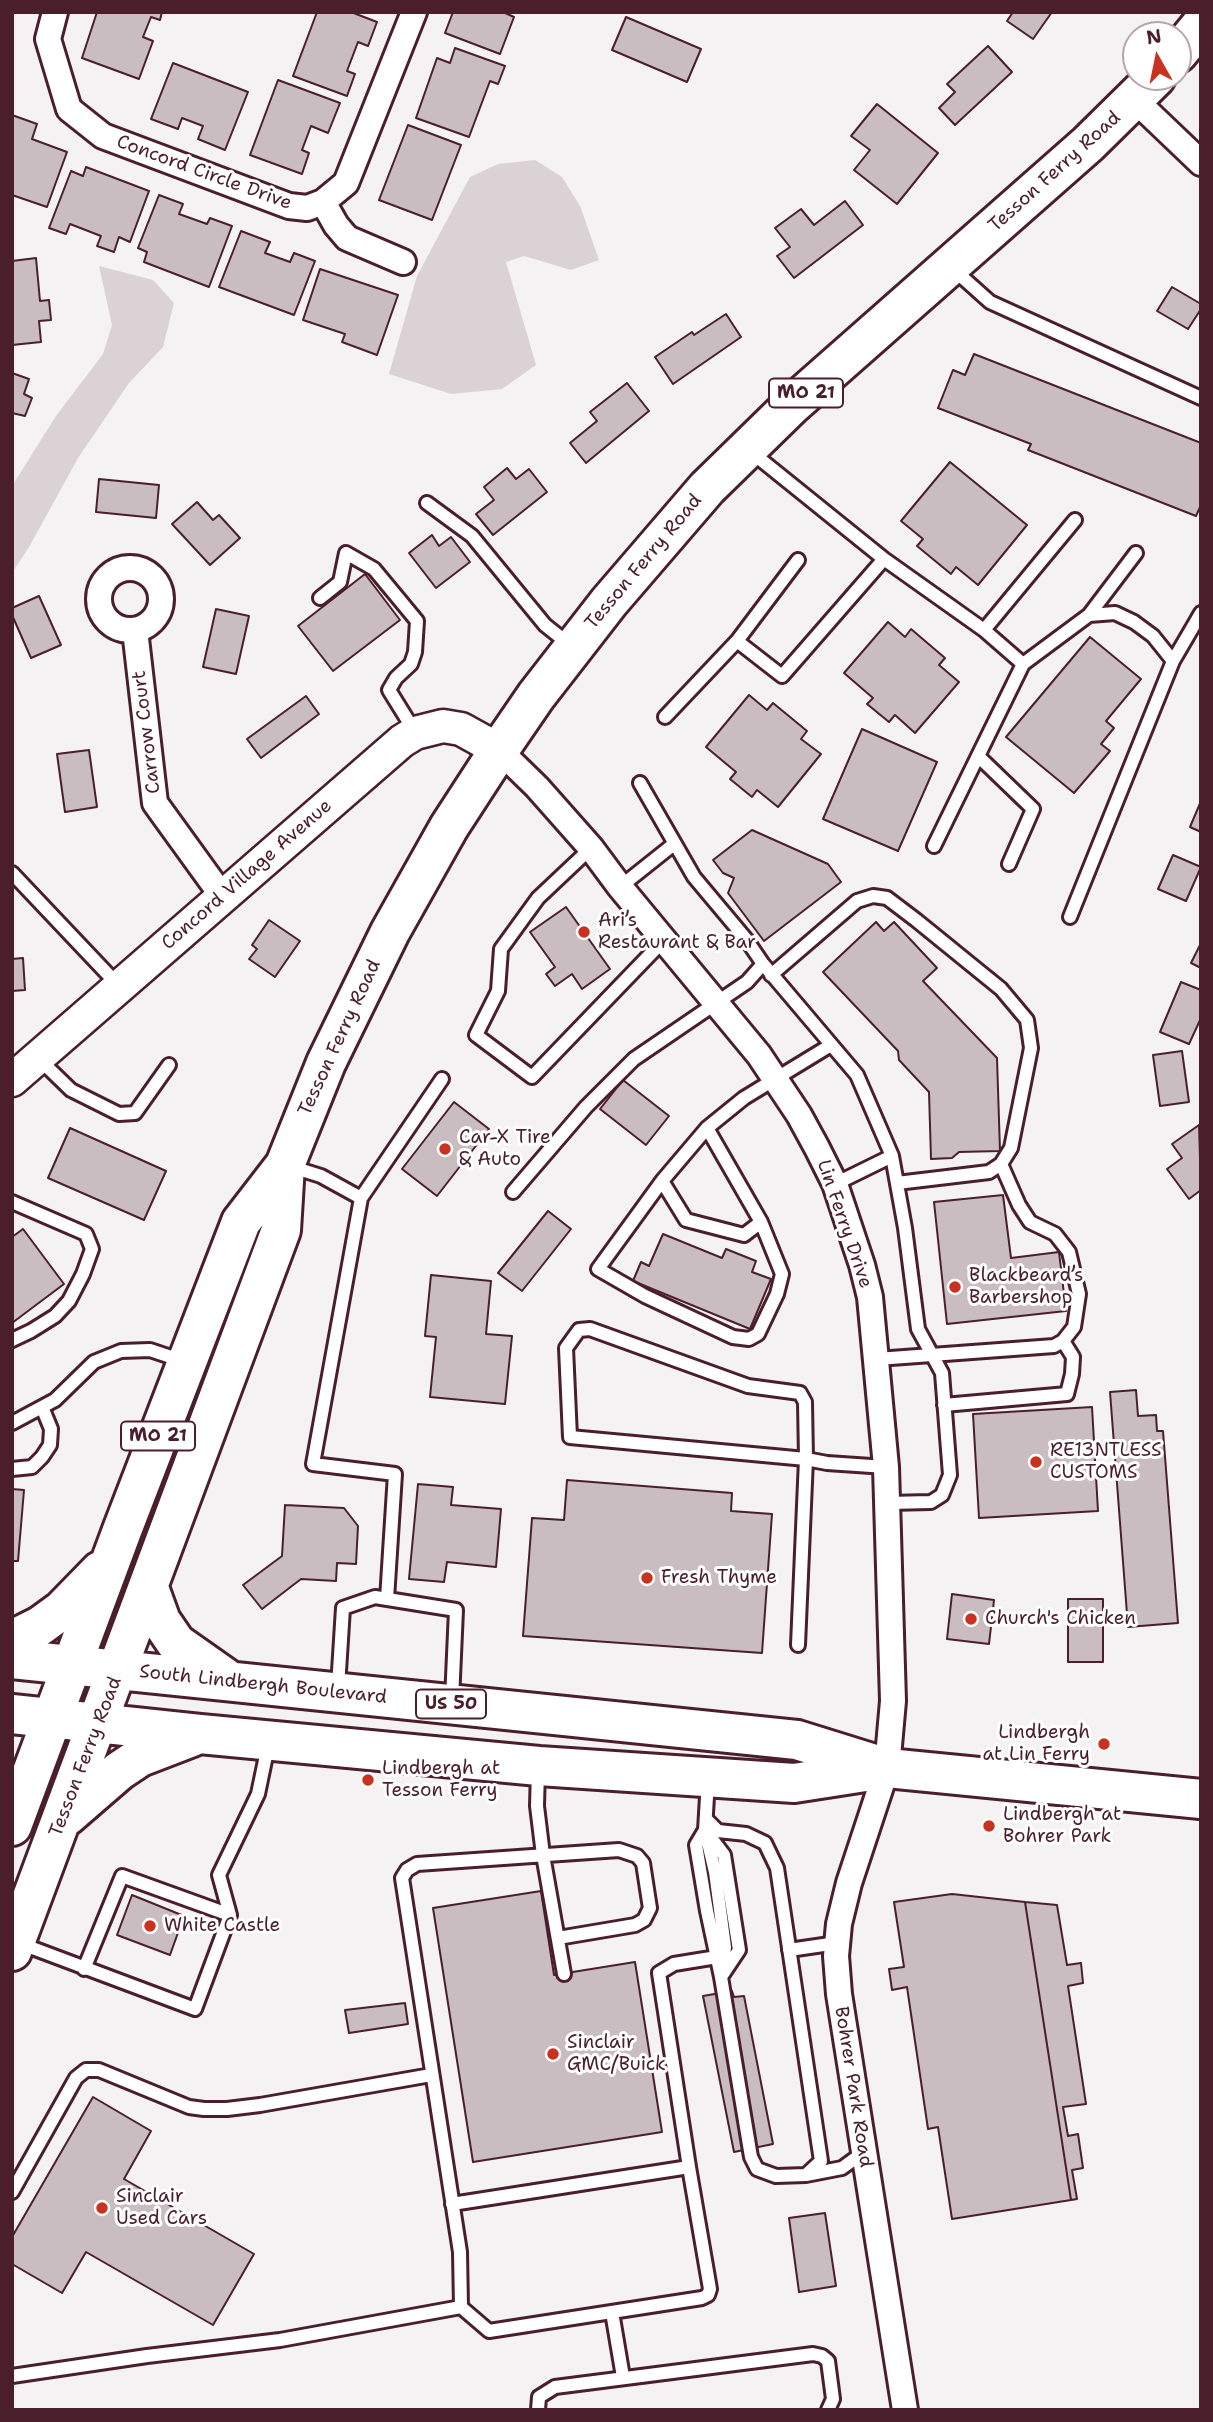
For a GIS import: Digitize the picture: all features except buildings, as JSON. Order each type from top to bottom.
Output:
[{"type":"main road","name":"Tesson Ferry Road","points":[[13,1817],[241,1222],[285,1165],[326,1063],[390,932],[449,827],[499,750],[536,695],[662,538],[747,449],[801,397],[1142,91]]},
{"type":"main road","name":"Tesson Ferry Road","points":[[14,1946],[281,1230],[285,1165]]},
{"type":"main road","points":[[12,1640],[40,1626],[62,1610],[111,1559]]},
{"type":"main road","points":[[149,1588],[161,1621],[176,1643],[232,1682]]},
{"type":"main road","name":"South Lindbergh Boulevard","points":[[12,1659],[797,1740],[887,1768],[1201,1799]]},
{"type":"main road","name":"South Lindbergh Boulevard","points":[[12,1714],[539,1766],[794,1783],[887,1768]]},
{"type":"main road","points":[[62,1821],[119,1770],[134,1761],[200,1734]]},
{"type":"street","name":"Concord Circle Drive","points":[[55,12],[48,39],[69,109],[103,136],[289,206],[307,208],[323,202]]},
{"type":"street","points":[[403,262],[347,237],[336,225],[323,202],[346,183],[414,12]]},
{"type":"street","points":[[1147,91],[1201,163]]},
{"type":"street","name":"Carrow Court","points":[[135,630],[155,803],[223,897]]},
{"type":"street","name":"Concord Village Avenue","points":[[12,1080],[380,759],[415,733],[443,726],[461,729],[499,750]]},
{"type":"street","name":"Lin Ferry Drive","points":[[499,750],[537,787],[591,848],[620,887],[718,1003],[776,1079],[799,1115],[835,1184],[863,1265],[870,1297],[887,1467],[894,1701],[887,1768]]},
{"type":"street","name":"Bohrer Park Road","points":[[887,1768],[849,1884],[839,1924],[836,1956],[839,1994],[905,2410]]},
{"type":"lane","points":[[949,266],[990,302],[1201,398]]},
{"type":"lane","points":[[747,449],[884,559],[984,631],[1023,664]]},
{"type":"lane","points":[[427,503],[472,536],[545,625],[573,648]]},
{"type":"lane","points":[[984,631],[1075,520]]},
{"type":"lane","points":[[320,598],[340,582],[346,553],[373,569],[417,621],[415,652],[411,664],[396,678],[389,690],[415,733]]},
{"type":"lane","points":[[934,846],[1023,664],[1089,615],[1136,553]]},
{"type":"lane","points":[[737,641],[782,676],[884,559]]},
{"type":"lane","points":[[665,717],[737,641],[799,560]]},
{"type":"lane","points":[[1089,615],[1115,613],[1134,622],[1153,636],[1173,661]]},
{"type":"lane","points":[[1070,917],[1173,661],[1201,613]]},
{"type":"lane","points":[[978,756],[1033,809],[1009,864]]},
{"type":"lane","points":[[640,783],[694,877],[747,939],[771,975],[856,1074],[892,1156],[918,1329],[942,1373],[950,1475],[942,1495],[931,1502],[888,1503]]},
{"type":"lane","points":[[620,887],[674,844]]},
{"type":"lane","points":[[591,848],[538,898],[501,949],[498,991],[476,1035],[532,1077],[664,940]]},
{"type":"lane","points":[[12,873],[119,986]]},
{"type":"lane","points":[[771,975],[857,901],[873,896],[887,898],[1001,989],[1027,1020],[1031,1048],[1011,1148],[1001,1164],[989,1172],[897,1183]]},
{"type":"lane","points":[[513,1192],[586,1107],[634,1059],[747,982],[763,964]]},
{"type":"lane","points":[[707,1128],[761,1223],[782,1274],[777,1294],[758,1334],[749,1339],[733,1337],[645,1296],[598,1269],[662,1181],[707,1128],[744,1098],[831,1045]]},
{"type":"lane","points":[[38,1058],[71,1090],[119,1114],[135,1113],[169,1065]]},
{"type":"lane","points":[[387,1599],[394,1474],[313,1464],[361,1198],[442,1079]]},
{"type":"lane","points":[[835,1184],[892,1156]]},
{"type":"lane","points":[[877,1359],[1054,1346],[1063,1341],[1074,1327],[1079,1294],[1069,1252],[1055,1234],[1030,1222],[1018,1205],[1001,1164]]},
{"type":"lane","points":[[285,1165],[321,1176],[361,1198]]},
{"type":"lane","points":[[662,1181],[687,1220],[744,1235],[761,1223]]},
{"type":"lane","points":[[12,1202],[86,1234],[92,1249],[69,1301],[55,1316],[12,1340]]},
{"type":"lane","points":[[798,1644],[806,1459],[805,1402],[800,1393],[748,1386],[590,1329],[579,1330],[566,1348],[570,1437],[806,1459],[887,1467]]},
{"type":"lane","points":[[944,1405],[1067,1394],[1073,1357],[1063,1341]]},
{"type":"lane","points":[[12,1423],[55,1400],[94,1362],[121,1350],[150,1350],[187,1362]]},
{"type":"lane","points":[[12,1469],[32,1467],[50,1445],[51,1429],[42,1407]]},
{"type":"lane","points":[[338,1693],[343,1608],[375,1597],[456,1610],[452,1704]]},
{"type":"lane","points":[[14,1946],[195,2009],[230,1915],[219,1875],[258,1794],[269,1741]]},
{"type":"lane","points":[[539,1766],[537,1806],[564,1973]]},
{"type":"lane","points":[[708,1776],[705,1825],[715,1872],[725,1947],[722,1977]]},
{"type":"lane","points":[[705,1825],[718,1831],[746,1834],[765,1843],[777,1868],[821,2161],[806,2175]]},
{"type":"lane","points":[[705,1825],[696,1846],[722,1977],[751,2157],[757,2169],[776,2176],[806,2175],[842,2168],[864,2152]]},
{"type":"lane","points":[[558,1938],[635,1925],[643,1920],[650,1908],[643,1863],[637,1856],[624,1850],[417,1864],[404,1874],[402,1884],[460,2252],[461,2307],[489,2331],[708,2295],[710,2289],[659,1973],[674,1964],[717,1957]]},
{"type":"lane","points":[[84,1969],[122,1876],[230,1915]]},
{"type":"lane","points":[[789,1950],[837,1943]]},
{"type":"lane","points":[[12,2192],[76,2078],[86,2070],[99,2070],[189,2107],[204,2109],[260,2105],[431,2075]]},
{"type":"lane","points":[[452,2204],[690,2167]]},
{"type":"lane","points":[[12,2376],[280,2340],[461,2307]]},
{"type":"lane","points":[[612,2312],[623,2377]]},
{"type":"lane","points":[[538,2410],[537,2403],[541,2394],[555,2387],[813,2354],[828,2361],[833,2399],[828,2410]]},
{"type":"shaded area","points":[[535,160],[562,177],[580,206],[599,260],[571,270],[524,256],[506,262],[536,365],[502,389],[451,394],[389,374],[417,276],[470,177],[498,164]]},
{"type":"shaded area","points":[[99,266],[153,280],[174,303],[163,347],[129,383],[78,458],[12,573],[12,486],[56,416],[103,354],[112,325]]},
{"type":"place","name":"Ari’s Restaurant & Bar","points":[[584,932]]},
{"type":"place","name":"Car-X Tire & Auto","points":[[445,1149]]},
{"type":"place","name":"Blackbeard’s Barbershop","points":[[955,1287]]},
{"type":"place","name":"RE13NTLESS CUSTOMS","points":[[1036,1462]]},
{"type":"place","name":"Fresh Thyme","points":[[647,1578]]},
{"type":"place","name":"Church's Chicken","points":[[971,1619]]},
{"type":"place","name":"Lindbergh at Lin Ferry","points":[[1104,1744]]},
{"type":"place","name":"Lindbergh at Tesson Ferry","points":[[368,1780]]},
{"type":"place","name":"Lindbergh at Bohrer Park","points":[[989,1826]]},
{"type":"place","name":"White Castle","points":[[150,1926]]},
{"type":"place","name":"Sinclair GMC/Buick","points":[[553,2054]]},
{"type":"place","name":"Sinclair Used Cars","points":[[102,2208]]}]
